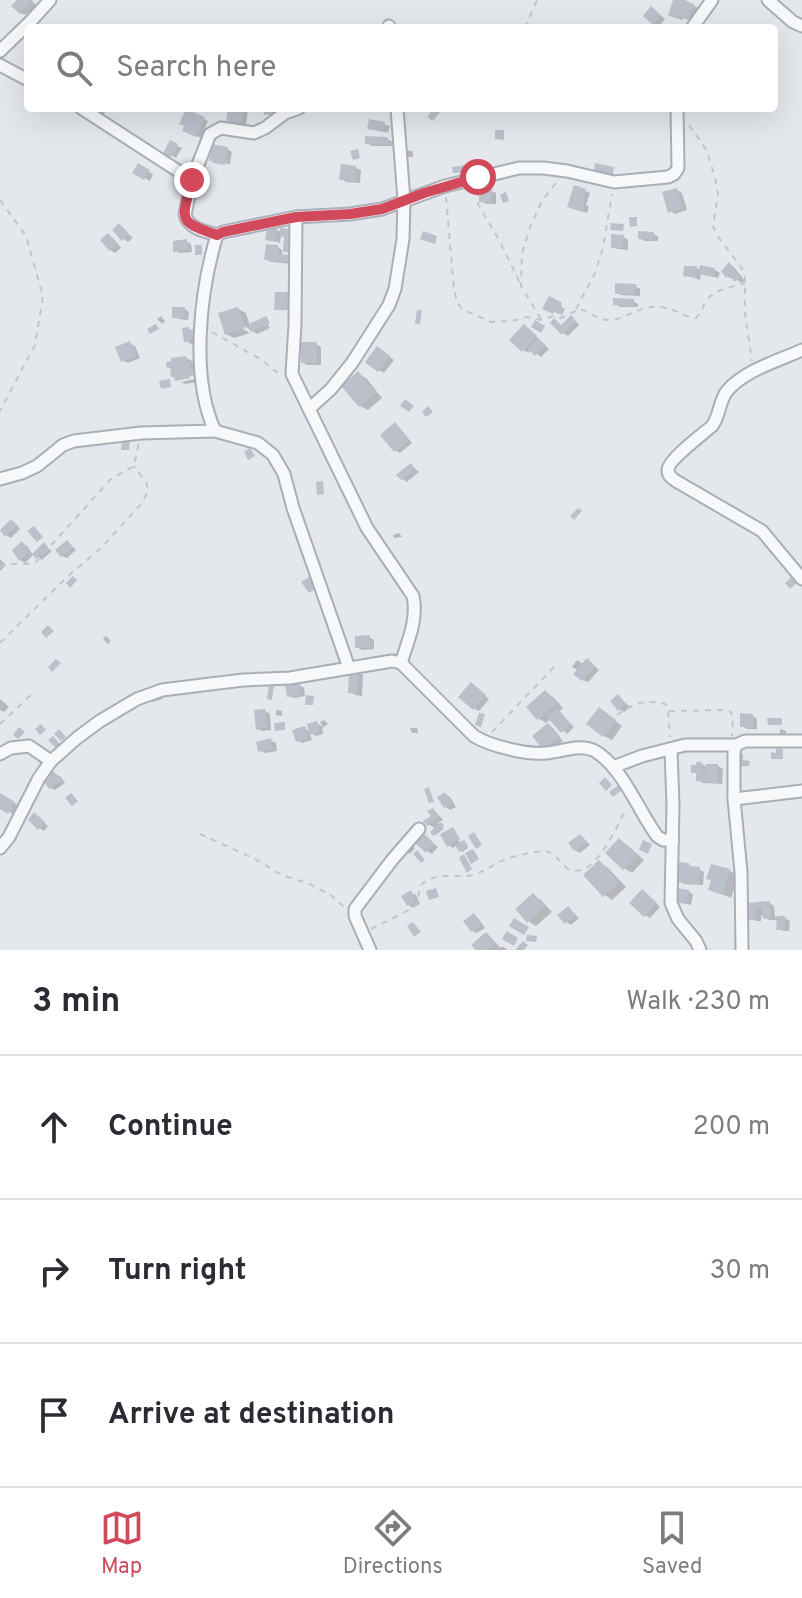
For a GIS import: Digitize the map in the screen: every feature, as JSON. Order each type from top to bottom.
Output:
[{"type":"street","points":[[28,24],[50,0]]},
{"type":"street","points":[[695,24],[712,0]]},
{"type":"street","points":[[768,0],[802,26]]},
{"type":"street","points":[[0,51],[24,28]]},
{"type":"street","points":[[0,65],[24,78]]},
{"type":"street","points":[[87,112],[192,180]]},
{"type":"street","points":[[288,112],[254,133],[221,128],[210,134],[192,180],[186,206],[186,220],[192,226],[217,235],[296,217],[382,209],[445,186],[519,168],[567,171],[614,182],[654,179],[674,174],[678,168],[677,112]]},
{"type":"street","points":[[309,409],[331,389],[352,363],[389,305],[395,289],[403,239],[404,200],[397,112]]},
{"type":"street","points":[[296,217],[292,374],[367,528],[413,596],[415,621],[401,663]]},
{"type":"street","points":[[215,431],[203,395],[200,326],[217,235]]},
{"type":"street","points":[[802,350],[755,371],[727,391],[712,426],[672,462],[668,471],[676,481],[762,531],[802,579]]},
{"type":"street","points":[[0,479],[37,466],[63,445],[74,441],[141,433],[215,431],[258,443],[273,455],[284,474],[349,668]]},
{"type":"street","points":[[0,848],[4,834],[51,761],[100,721],[148,694],[243,680],[315,674],[392,661],[401,663],[482,742],[545,753],[585,747],[595,752],[613,767],[657,836],[663,840],[673,840]]},
{"type":"street","points":[[613,767],[685,745],[802,741]]},
{"type":"street","points":[[734,745],[742,950]]},
{"type":"street","points":[[0,754],[11,748],[29,746],[51,761]]},
{"type":"street","points":[[671,750],[671,903],[678,919],[700,950]]},
{"type":"street","points":[[734,799],[802,791]]},
{"type":"street","points":[[370,950],[355,916],[355,909],[419,829]]},
{"type":"path","points":[[527,24],[537,0]]},
{"type":"path","points":[[679,112],[706,149],[715,177],[718,195],[713,226],[716,234],[745,275],[745,314],[755,371]]},
{"type":"path","points":[[521,286],[522,253],[531,225],[551,187],[567,171]]},
{"type":"path","points":[[478,177],[478,204],[542,320]]},
{"type":"path","points":[[576,310],[595,273],[603,248],[614,182]]},
{"type":"path","points":[[445,186],[457,302],[462,309],[491,322],[526,317],[542,320],[553,316],[561,318],[576,310],[611,321],[657,306],[696,318],[708,298],[715,293],[745,283]]},
{"type":"path","points":[[0,200],[26,236],[43,296],[35,345],[0,411]]},
{"type":"path","points":[[200,326],[262,360],[275,371],[292,374]]},
{"type":"path","points":[[0,643],[102,547],[141,504],[148,489],[134,466],[141,433]]},
{"type":"path","points":[[0,567],[6,564],[33,564],[111,479],[134,466]]},
{"type":"path","points":[[482,742],[555,666]]},
{"type":"path","points":[[0,724],[34,692]]},
{"type":"path","points":[[617,715],[641,702],[665,704],[669,711],[671,750]]},
{"type":"path","points":[[669,711],[731,712],[734,745]]},
{"type":"path","points":[[363,933],[411,909],[417,904],[420,886],[428,879],[475,874],[506,859],[540,851],[552,853],[568,868],[584,870],[610,841],[632,796]]},
{"type":"path","points":[[200,834],[282,875],[310,884],[332,896],[355,916]]},
{"type":"building","points":[[17,0],[33,0],[20,14],[11,6]]},
{"type":"building","points":[[673,0],[694,4],[688,20],[668,15]]},
{"type":"building","points":[[651,6],[661,15],[654,24],[643,16]]},
{"type":"building","points":[[185,112],[205,117],[196,137],[182,131],[184,126],[179,124]]},
{"type":"building","points":[[227,112],[243,112],[241,124],[226,122]]},
{"type":"building","points":[[431,112],[440,112],[433,121],[427,117]]},
{"type":"building","points":[[369,119],[385,122],[383,132],[367,129]]},
{"type":"building","points":[[495,130],[504,130],[504,140],[495,139]]},
{"type":"building","points":[[365,136],[388,137],[388,145],[365,144]]},
{"type":"building","points":[[170,140],[178,144],[171,157],[163,153]]},
{"type":"building","points":[[211,144],[228,147],[225,165],[209,161]]},
{"type":"building","points":[[358,149],[360,158],[353,160],[350,151]]},
{"type":"building","points":[[138,163],[150,170],[144,180],[132,173]]},
{"type":"building","points":[[595,163],[614,167],[612,180],[593,176]]},
{"type":"building","points":[[341,164],[356,166],[355,181],[339,180]]},
{"type":"building","points":[[467,165],[468,172],[453,173],[452,167]]},
{"type":"building","points":[[574,185],[586,189],[582,212],[567,207]]},
{"type":"building","points":[[479,188],[492,189],[491,203],[479,202]]},
{"type":"building","points":[[677,188],[683,208],[668,213],[662,192]]},
{"type":"building","points":[[506,192],[509,201],[503,203],[500,195]]},
{"type":"building","points":[[629,217],[637,217],[637,226],[630,227]]},
{"type":"building","points":[[119,223],[129,234],[122,241],[112,230]]},
{"type":"building","points":[[611,223],[624,224],[623,231],[610,230]]},
{"type":"building","points":[[277,227],[275,242],[265,240],[267,228]]},
{"type":"building","points":[[280,228],[293,229],[291,252],[283,252],[284,237],[279,236]]},
{"type":"building","points":[[423,231],[437,236],[435,244],[420,239]]},
{"type":"building","points":[[638,231],[654,232],[653,240],[638,239]]},
{"type":"building","points":[[108,233],[117,245],[109,251],[100,240]]},
{"type":"building","points":[[611,234],[624,235],[623,248],[611,248]]},
{"type":"building","points":[[187,239],[188,250],[173,252],[173,241]]},
{"type":"building","points":[[266,244],[278,245],[278,254],[290,255],[289,262],[264,260]]},
{"type":"building","points":[[195,245],[202,245],[202,255],[195,255]]},
{"type":"building","points":[[729,262],[741,277],[735,282],[729,275],[726,278],[721,271]]},
{"type":"building","points":[[700,265],[715,268],[714,277],[698,274]]},
{"type":"building","points":[[684,266],[697,266],[696,278],[683,276]]},
{"type":"building","points":[[615,283],[636,284],[635,294],[615,294]]},
{"type":"building","points":[[275,292],[288,292],[288,296],[294,296],[293,310],[274,310]]},
{"type":"building","points":[[549,296],[561,302],[565,309],[562,315],[542,309]]},
{"type":"building","points":[[613,298],[634,299],[634,306],[613,305]]},
{"type":"building","points":[[172,307],[185,307],[184,318],[172,318]]},
{"type":"building","points":[[238,307],[245,328],[225,335],[218,313]]},
{"type":"building","points":[[417,310],[422,310],[420,324],[415,324]]},
{"type":"building","points":[[571,315],[576,321],[562,335],[550,323],[554,318],[561,325]]},
{"type":"building","points":[[266,316],[270,323],[251,332],[247,325]]},
{"type":"building","points":[[535,320],[545,326],[541,333],[531,327]]},
{"type":"building","points":[[156,324],[159,329],[150,334],[147,329]]},
{"type":"building","points":[[524,324],[537,336],[522,352],[509,340]]},
{"type":"building","points":[[189,327],[189,330],[194,329],[195,336],[191,336],[191,341],[184,342],[182,328]]},
{"type":"building","points":[[538,338],[545,345],[535,356],[528,349]]},
{"type":"building","points":[[130,341],[136,356],[121,362],[115,347]]},
{"type":"building","points":[[301,342],[317,342],[317,363],[301,363]]},
{"type":"building","points":[[377,346],[390,356],[378,372],[365,362]]},
{"type":"building","points":[[186,356],[193,375],[175,381],[171,377],[170,370],[173,369],[167,368],[166,362]]},
{"type":"building","points":[[358,371],[376,393],[359,407],[341,386]]},
{"type":"building","points":[[170,379],[171,387],[161,389],[159,381]]},
{"type":"building","points":[[405,399],[414,406],[409,412],[400,406]]},
{"type":"building","points":[[428,406],[433,412],[426,417],[422,412]]},
{"type":"building","points":[[395,422],[409,440],[394,452],[380,435]]},
{"type":"building","points":[[122,439],[130,440],[129,450],[121,450]]},
{"type":"building","points":[[250,448],[255,456],[248,460],[244,452]]},
{"type":"building","points":[[411,463],[415,469],[401,480],[396,475]]},
{"type":"building","points":[[323,481],[324,494],[317,495],[316,482]]},
{"type":"building","points":[[578,508],[582,511],[574,520],[570,516]]},
{"type":"building","points":[[11,519],[17,525],[5,537],[0,530]]},
{"type":"building","points":[[34,526],[43,537],[37,542],[27,531]]},
{"type":"building","points":[[67,540],[73,547],[61,557],[55,550]]},
{"type":"building","points":[[22,541],[29,552],[19,561],[12,550]]},
{"type":"building","points":[[44,542],[48,547],[36,559],[32,554]]},
{"type":"building","points":[[312,575],[319,586],[309,593],[301,582]]},
{"type":"building","points":[[794,575],[799,581],[790,589],[785,583]]},
{"type":"building","points":[[73,576],[77,580],[70,588],[66,583]]},
{"type":"building","points":[[48,625],[54,631],[46,638],[41,632]]},
{"type":"building","points":[[370,635],[370,647],[355,648],[355,636]]},
{"type":"building","points":[[587,658],[595,666],[582,681],[573,674]]},
{"type":"building","points":[[56,659],[61,663],[52,672],[48,667]]},
{"type":"building","points":[[349,670],[359,670],[357,694],[348,693]]},
{"type":"building","points":[[471,682],[486,695],[473,710],[458,697]]},
{"type":"building","points":[[300,683],[301,694],[287,697],[285,686]]},
{"type":"building","points":[[269,685],[274,685],[272,700],[267,699]]},
{"type":"building","points":[[545,690],[557,703],[537,720],[526,707]]},
{"type":"building","points":[[618,694],[626,704],[618,711],[610,701]]},
{"type":"building","points":[[306,695],[314,696],[313,705],[305,705]]},
{"type":"building","points":[[599,707],[616,720],[603,737],[586,724]]},
{"type":"building","points":[[557,708],[571,724],[561,733],[547,717]]},
{"type":"building","points":[[265,709],[267,728],[256,730],[254,710]]},
{"type":"building","points":[[479,713],[485,714],[481,727],[475,725]]},
{"type":"building","points":[[740,713],[753,714],[753,727],[740,727]]},
{"type":"building","points":[[767,718],[782,718],[782,725],[768,725]]},
{"type":"building","points":[[317,721],[320,732],[310,735],[307,724]]},
{"type":"building","points":[[285,722],[285,730],[275,731],[274,723]]},
{"type":"building","points":[[548,723],[560,737],[543,750],[532,736]]},
{"type":"building","points":[[41,724],[46,730],[40,735],[35,729]]},
{"type":"building","points":[[305,726],[308,738],[296,742],[292,730]]},
{"type":"building","points":[[19,727],[25,732],[18,739],[13,735]]},
{"type":"building","points":[[59,729],[66,737],[61,741],[54,734]]},
{"type":"building","points":[[53,736],[61,745],[57,749],[48,740]]},
{"type":"building","points":[[271,738],[273,749],[258,752],[256,742]]},
{"type":"building","points":[[776,749],[783,749],[783,759],[771,759],[771,752],[776,753]]},
{"type":"building","points":[[739,753],[743,754],[743,760],[750,761],[749,766],[737,767]]},
{"type":"building","points":[[696,762],[702,762],[702,771],[706,771],[706,764],[718,764],[718,783],[696,781],[691,765],[696,765]]},
{"type":"building","points":[[53,771],[62,780],[49,789],[41,777]]},
{"type":"building","points":[[605,777],[612,785],[606,791],[599,783]]},
{"type":"building","points":[[618,786],[622,790],[613,797],[609,792]]},
{"type":"building","points":[[429,787],[434,802],[429,803],[424,789]]},
{"type":"building","points":[[445,792],[452,804],[444,808],[437,797]]},
{"type":"building","points":[[0,793],[15,802],[8,814],[0,809]]},
{"type":"building","points":[[71,793],[78,801],[72,806],[65,798]]},
{"type":"building","points":[[433,808],[439,817],[427,826],[423,821],[431,816],[427,811]]},
{"type":"building","points":[[34,812],[45,822],[38,830],[28,820]]},
{"type":"building","points":[[441,822],[444,826],[433,836],[430,832]]},
{"type":"building","points":[[453,827],[460,839],[447,847],[440,834]]},
{"type":"building","points":[[474,832],[482,845],[476,849],[468,836]]},
{"type":"building","points":[[423,833],[434,843],[426,853],[415,843]]},
{"type":"building","points":[[580,834],[587,842],[574,851],[568,843]]},
{"type":"building","points":[[619,838],[637,855],[623,870],[605,853]]},
{"type":"building","points":[[464,840],[468,847],[459,852],[455,845]]},
{"type":"building","points":[[643,840],[652,844],[648,854],[639,850]]},
{"type":"building","points":[[473,849],[479,859],[471,864],[465,853]]},
{"type":"building","points":[[417,850],[425,860],[421,863],[413,854]]},
{"type":"building","points":[[464,854],[472,869],[467,873],[459,858]]},
{"type":"building","points":[[599,860],[619,882],[603,897],[583,875]]},
{"type":"building","points":[[678,862],[700,867],[699,884],[677,882]]},
{"type":"building","points":[[711,864],[730,869],[723,895],[708,890],[711,880],[706,879]]},
{"type":"building","points":[[436,888],[439,897],[429,900],[426,891]]},
{"type":"building","points":[[677,888],[689,890],[686,904],[674,902]]},
{"type":"building","points":[[642,889],[657,903],[644,917],[629,903]]},
{"type":"building","points":[[411,890],[416,901],[407,906],[401,896]]},
{"type":"building","points":[[533,893],[545,906],[527,923],[515,909]]},
{"type":"building","points":[[770,901],[771,918],[763,919],[762,907],[756,908],[757,919],[749,920],[748,903]]},
{"type":"building","points":[[568,906],[576,915],[565,924],[557,915]]},
{"type":"building","points":[[474,913],[482,925],[471,932],[463,921]]},
{"type":"building","points":[[777,916],[785,916],[785,930],[776,930]]},
{"type":"building","points":[[514,918],[529,927],[524,935],[509,926]]},
{"type":"building","points":[[413,922],[421,932],[414,937],[407,926]]},
{"type":"building","points":[[507,931],[518,938],[514,946],[502,939]]},
{"type":"building","points":[[486,932],[495,942],[486,950],[476,950],[471,945]]},
{"type":"building","points":[[527,935],[537,936],[536,942],[526,941]]},
{"type":"building","points":[[523,941],[528,945],[524,950],[515,950]]},
{"type":"route","points":[[192,180],[186,220],[192,226],[217,235],[296,217],[382,209],[478,177]]}]
